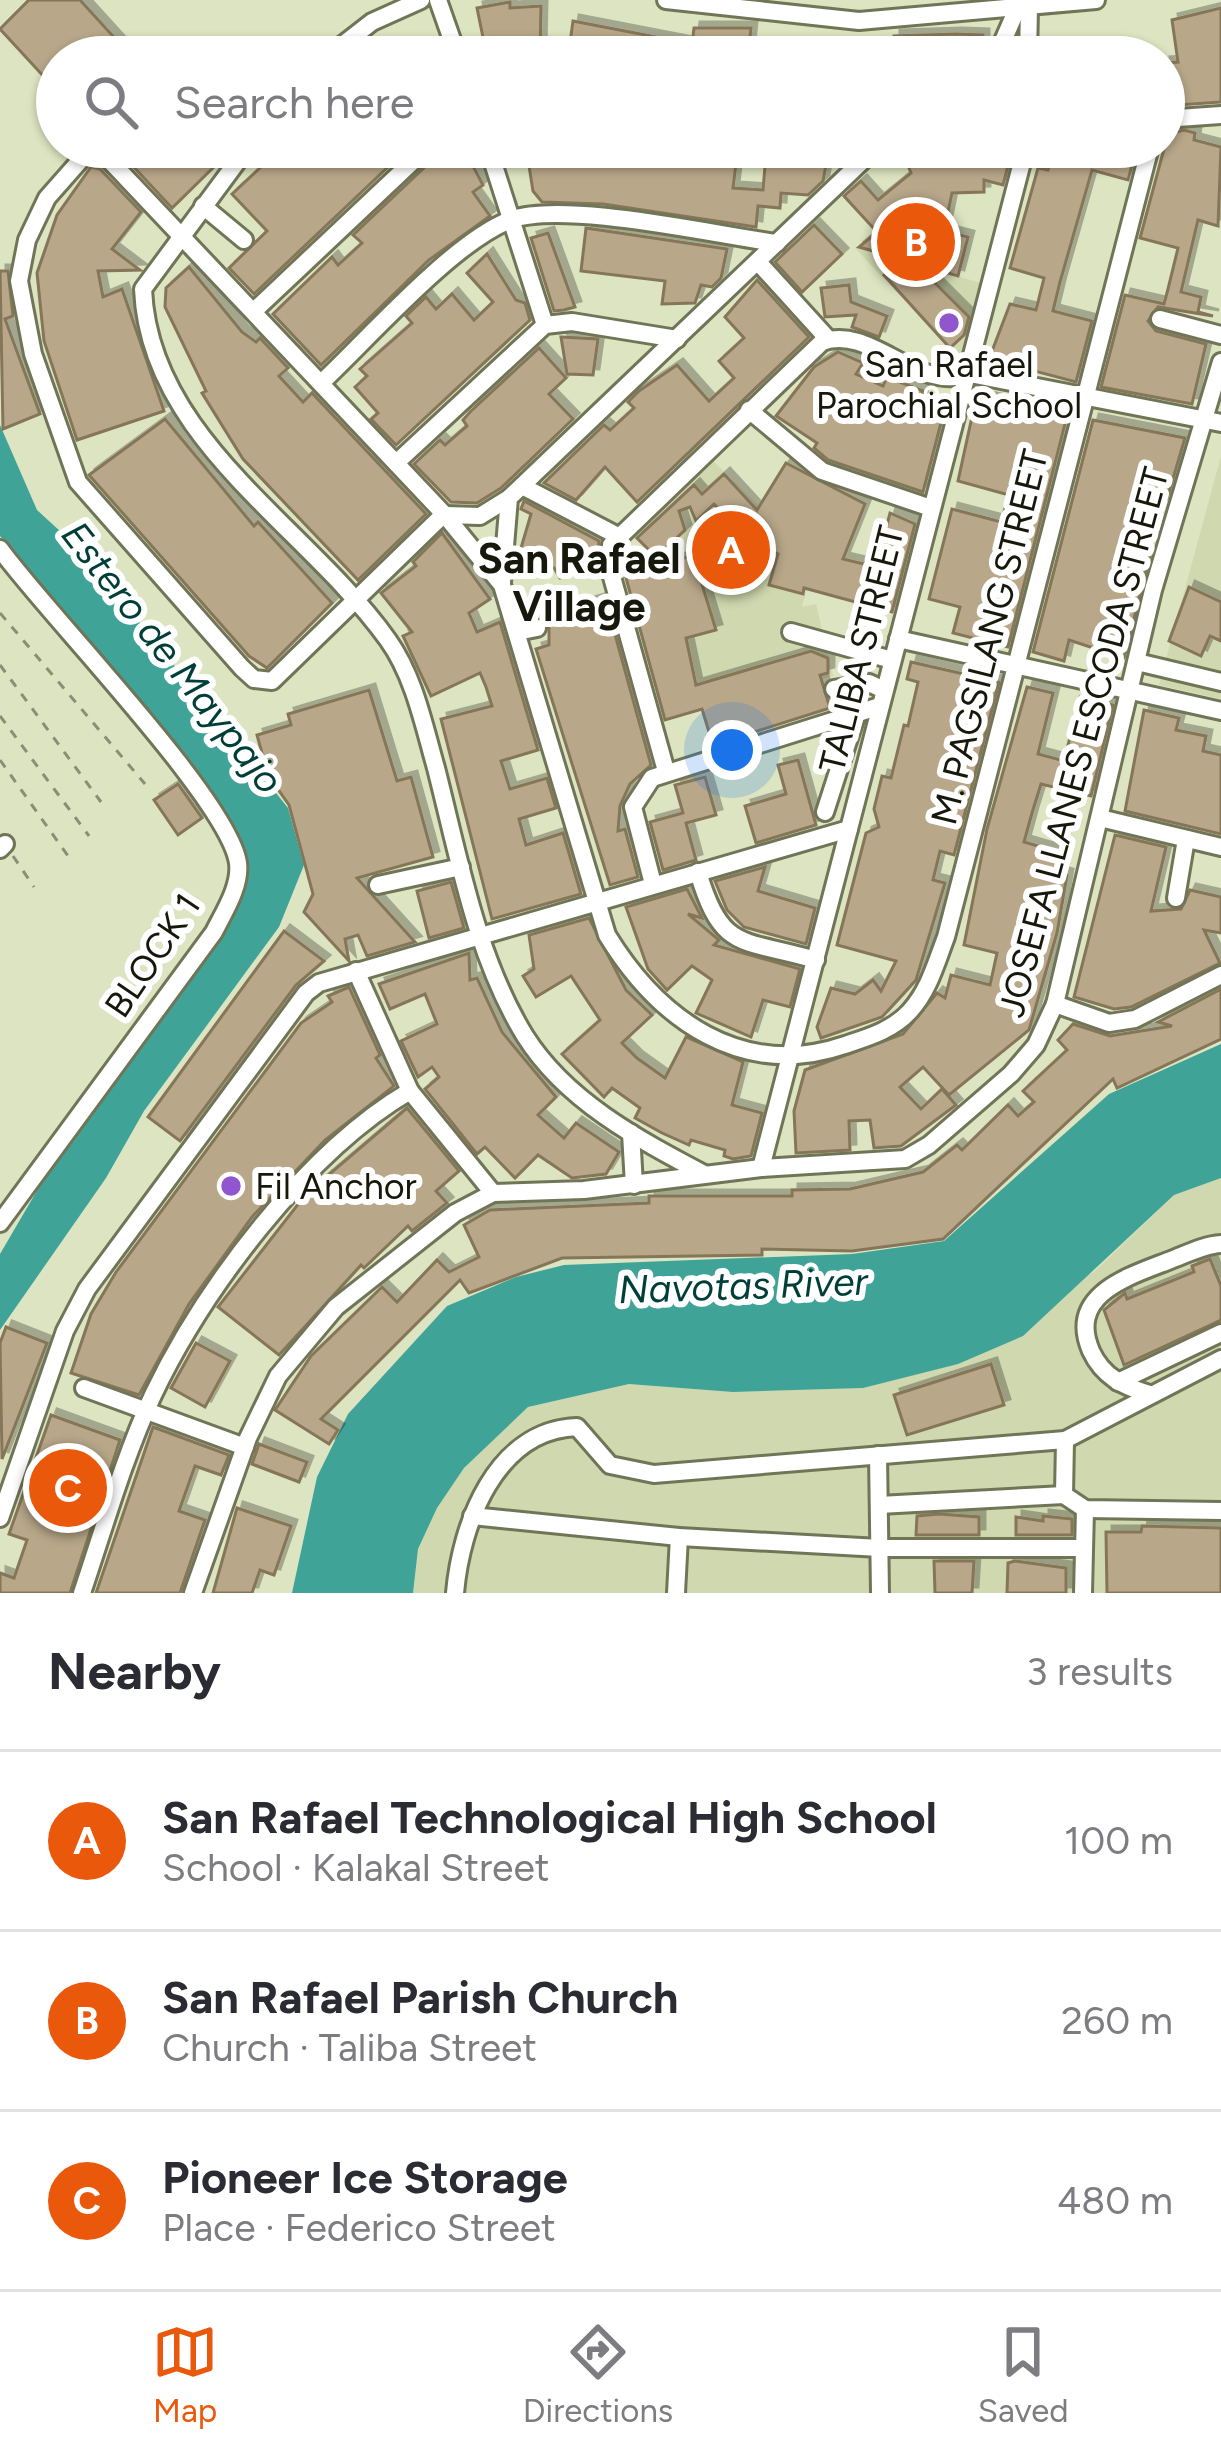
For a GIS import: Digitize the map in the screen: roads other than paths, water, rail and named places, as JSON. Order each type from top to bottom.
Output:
[{"type":"street","points":[[353,36],[371,22],[421,0]]},
{"type":"street","points":[[437,0],[450,36]]},
{"type":"street","points":[[666,0],[818,9],[859,21],[1096,0]]},
{"type":"street","points":[[1008,36],[1023,8]]},
{"type":"street","points":[[1023,8],[1026,36]]},
{"type":"street","points":[[1185,118],[1221,115]]},
{"type":"street","points":[[75,168],[47,198],[27,240],[19,281],[33,354],[78,482],[242,668],[266,683],[444,514],[480,516],[516,492],[855,168]]},
{"type":"street","points":[[115,168],[444,514],[502,585],[608,935],[632,977],[657,1003],[723,1044],[790,1058]]},
{"type":"street","points":[[232,168],[143,289],[176,405],[355,599],[401,661],[424,723],[479,933],[527,1039],[590,1106],[705,1174]]},
{"type":"street","points":[[254,311],[406,168]]},
{"type":"street","points":[[495,168],[545,326]]},
{"type":"street","name":"TALIBA STREET","points":[[760,1168],[1021,168]]},
{"type":"street","name":"M. PAGSILANG STREET","points":[[790,1058],[892,1027],[925,992],[946,937],[1145,168]]},
{"type":"street","points":[[203,206],[244,240]]},
{"type":"street","points":[[321,383],[458,255],[511,219],[573,215],[777,243]]},
{"type":"street","points":[[758,262],[828,339],[869,349],[935,380],[970,374],[1213,421]]},
{"type":"street","points":[[1160,319],[1221,335]]},
{"type":"street","points":[[396,463],[545,326],[572,322],[677,339]]},
{"type":"street","points":[[666,771],[608,566],[617,536],[828,339]]},
{"type":"street","name":"JOSEFA LLANES ESCODA STREET","points":[[193,1593],[245,1447],[278,1376],[336,1307],[440,1225],[493,1193],[634,1185],[760,1168],[905,1159],[929,1145],[1011,1074],[1036,1045],[1054,1004],[1137,662],[1213,421],[1221,362]]},
{"type":"street","points":[[749,410],[822,471],[932,508]]},
{"type":"street","points":[[516,492],[617,536]]},
{"type":"street","points":[[502,585],[516,492]]},
{"type":"street","name":"BLOCK 1","points":[[0,549],[204,800],[234,847],[239,866],[237,882],[214,932],[0,1223]]},
{"type":"street","points":[[511,613],[553,600]]},
{"type":"street","points":[[518,632],[537,628]]},
{"type":"street","points":[[791,632],[892,660]]},
{"type":"street","points":[[898,639],[1221,711]]},
{"type":"street","points":[[1137,662],[1221,682]]},
{"type":"street","points":[[653,884],[633,807],[641,788],[666,771],[857,713],[882,698],[868,683],[834,689]]},
{"type":"street","points":[[825,812],[857,713]]},
{"type":"street","points":[[1100,818],[1221,848]]},
{"type":"street","points":[[0,1518],[64,1331],[87,1288],[306,993],[356,971],[479,933],[849,830]]},
{"type":"street","points":[[1176,898],[1186,839]]},
{"type":"street","points":[[378,886],[461,867]]},
{"type":"street","points":[[698,872],[714,923],[729,935],[815,960]]},
{"type":"street","points":[[356,971],[410,1091],[493,1193]]},
{"type":"street","points":[[1054,1004],[1109,1023],[1136,1019],[1221,975]]},
{"type":"street","points":[[82,1593],[173,1354],[266,1225],[346,1138],[410,1091]]},
{"type":"street","points":[[631,1133],[634,1185]]},
{"type":"street","points":[[1149,1394],[1118,1382],[1096,1361],[1085,1336],[1086,1314],[1094,1300],[1124,1278],[1221,1244]]},
{"type":"street","points":[[1118,1382],[1221,1334]]},
{"type":"street","points":[[455,1593],[458,1553],[481,1490],[528,1444],[558,1428],[578,1427],[610,1466],[654,1474],[1065,1440],[1221,1358]]},
{"type":"street","points":[[84,1388],[245,1447]]},
{"type":"street","points":[[1064,1495],[1065,1440]]},
{"type":"street","points":[[878,1455],[880,1593]]},
{"type":"street","points":[[880,1505],[1064,1495],[1085,1509],[1221,1510]]},
{"type":"street","points":[[1083,1593],[1085,1509]]},
{"type":"street","points":[[472,1516],[679,1537],[880,1548],[1084,1548]]},
{"type":"street","points":[[676,1593],[679,1537]]},
{"type":"water","points":[[0,425],[37,510],[86,555],[288,808],[304,865],[279,927],[144,1111],[106,1178],[0,1330],[0,1254],[59,1153],[238,903],[248,861],[214,803],[0,536]]},
{"type":"water","name":"Navotas River","points":[[1221,1044],[1221,1178],[1174,1195],[1023,1336],[958,1364],[863,1388],[733,1392],[629,1384],[528,1407],[464,1468],[437,1508],[418,1549],[413,1593],[292,1593],[317,1477],[348,1414],[447,1306],[516,1277],[564,1265],[852,1254],[944,1241],[1109,1094]]},
{"type":"place","name":"San Rafael Parish Church","points":[[916,242]]},
{"type":"place","name":"San Rafael Parochial School","points":[[949,323]]},
{"type":"place","name":"San Rafael Technological High School","points":[[731,550]]},
{"type":"place","name":"Fil Anchor","points":[[231,1186]]},
{"type":"place","name":"Pioneer Ice Storage","points":[[68,1488]]},
{"type":"district","name":"San Rafael Village","points":[[579,582]]},
{"type":"water label","name":"Estero de Maypajo","points":[[173,657]]}]
